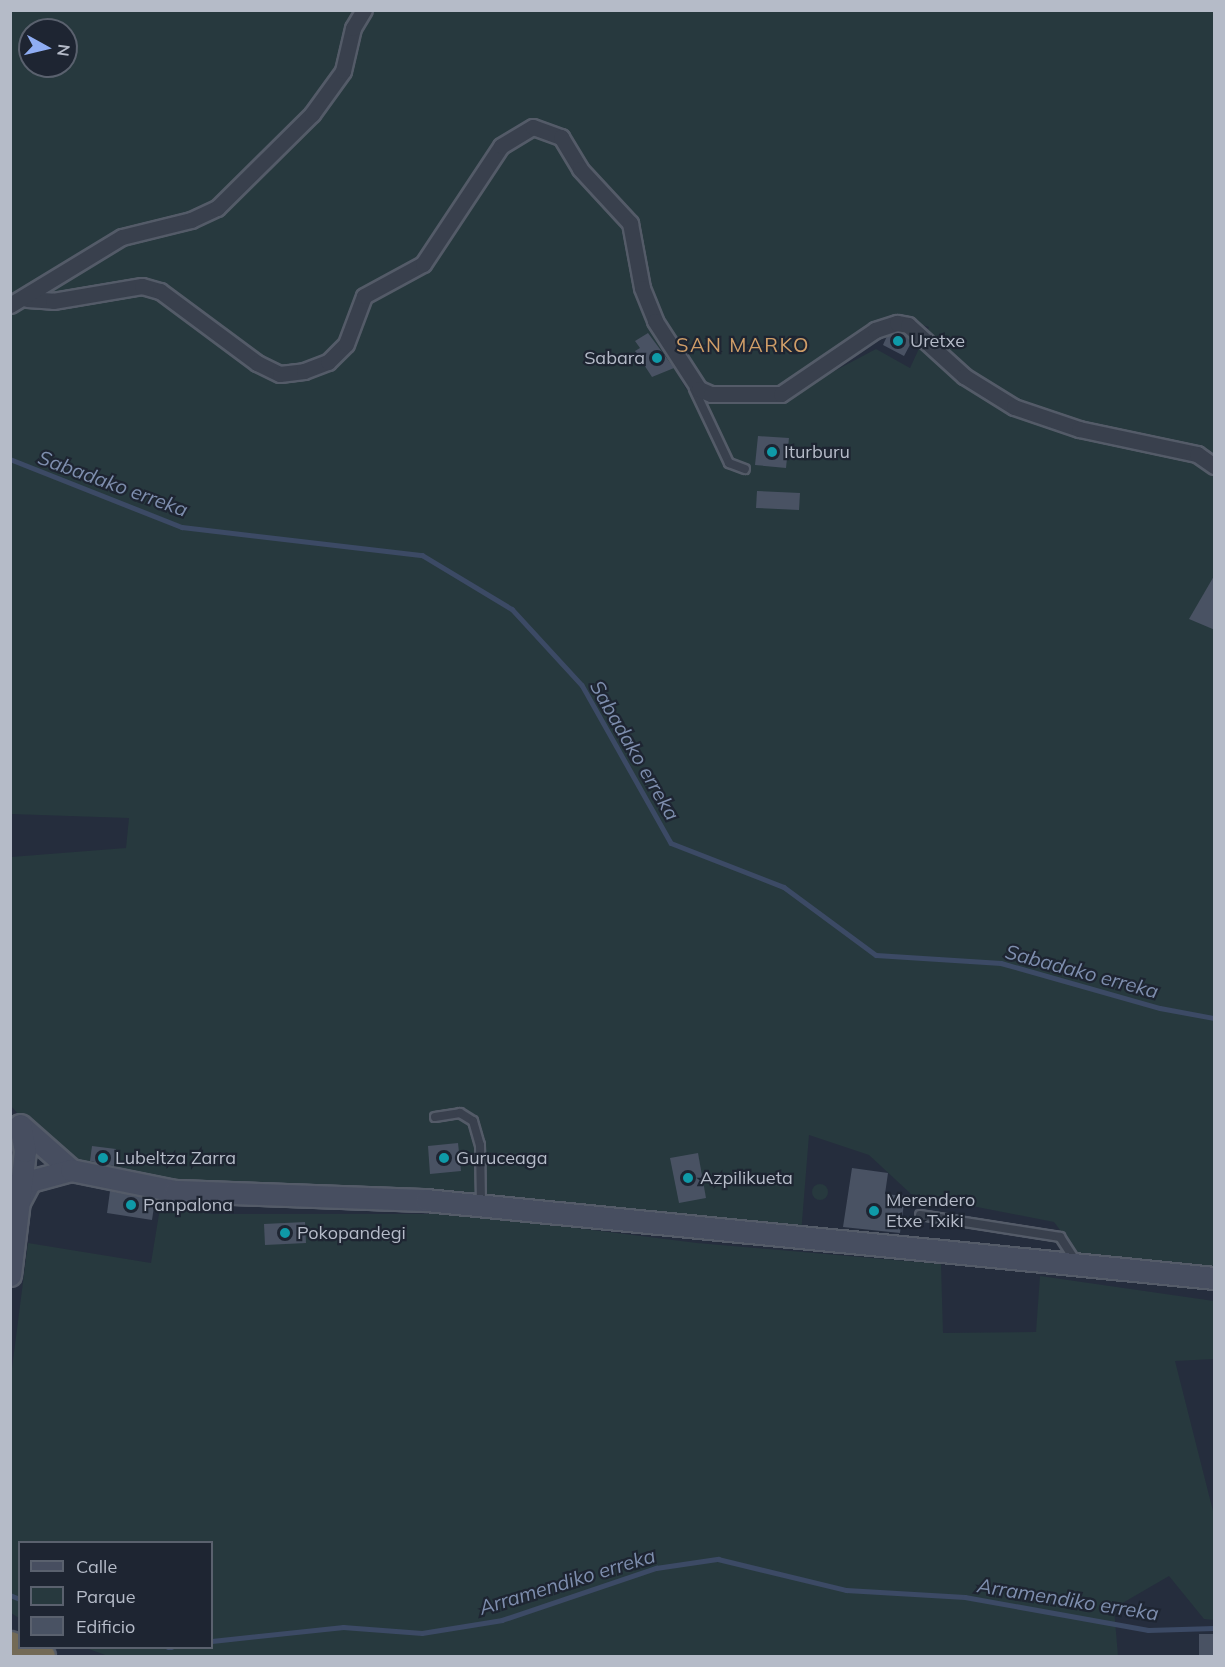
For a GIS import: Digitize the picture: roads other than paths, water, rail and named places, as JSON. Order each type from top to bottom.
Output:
[{"type":"highway","points":[[21,1649],[41,1656]]},
{"type":"street","points":[[10,306],[27,299],[122,237],[191,220],[217,207],[312,114],[343,71],[353,28],[364,10]]},
{"type":"street","points":[[27,299],[53,301],[142,286],[160,291],[257,363],[280,374],[304,370],[328,362],[346,344],[364,296],[423,264],[501,146],[533,127],[561,137],[580,169],[630,223],[642,288],[692,382],[711,394],[781,394],[875,330],[897,323],[908,325],[964,376],[1014,407],[1078,429],[1197,454],[1215,466]]},
{"type":"street","points":[[22,1126],[71,1170],[112,1182],[240,1197],[370,1197],[481,1205],[1215,1278]]},
{"type":"street","points":[[10,1275],[25,1190],[26,1143],[22,1126]]},
{"type":"street","points":[[25,1190],[71,1170]]},
{"type":"lane","points":[[692,382],[729,463],[746,469]]},
{"type":"lane","points":[[435,1118],[460,1113],[473,1121],[480,1145],[481,1205]]},
{"type":"lane","points":[[920,1215],[1060,1237],[1077,1263]]},
{"type":"waterway","name":"Sabadako erreka","points":[[10,459],[182,527],[422,555],[512,609],[582,685],[671,843],[784,887],[876,955],[1001,963],[1160,1008],[1214,1018]]},
{"type":"waterway","name":"Arramendiko erreka","points":[[213,1641],[343,1627],[422,1633],[502,1620],[656,1568],[718,1559],[846,1590],[965,1597],[1148,1630],[1214,1628]]},
{"type":"waterway","name":"Arramendiko erreka","points":[[10,1595],[18,1598]]},
{"type":"place","name":"Uretxe","points":[[898,341]]},
{"type":"place","name":"Sabara","points":[[657,358]]},
{"type":"place","name":"Iturburu","points":[[772,452]]},
{"type":"place","name":"Lubeltza Zarra","points":[[103,1158]]},
{"type":"place","name":"Guruceaga","points":[[444,1158]]},
{"type":"place","name":"Azpilikueta","points":[[688,1178]]},
{"type":"place","name":"Panpalona","points":[[131,1205]]},
{"type":"place","name":"Merendero Etxe Txiki","points":[[874,1211]]},
{"type":"place","name":"Pokopandegi","points":[[285,1233]]},
{"type":"district","name":"SAN MARKO","points":[[743,344]]}]
